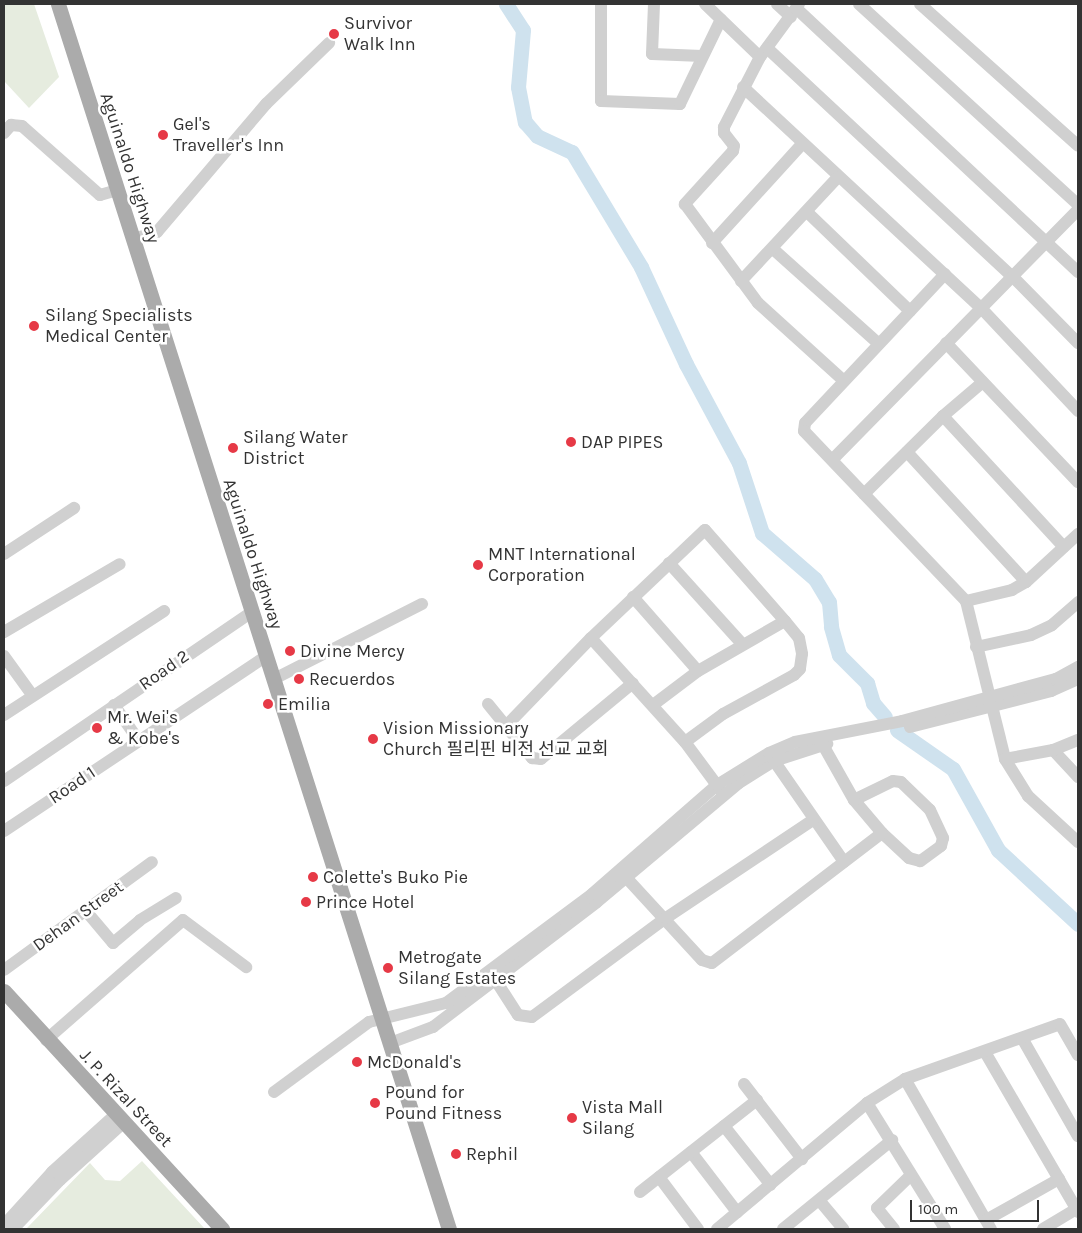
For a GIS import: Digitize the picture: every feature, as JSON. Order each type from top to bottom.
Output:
[{"type":"main road","name":"Aguinaldo Highway","points":[[58,4],[449,1229]]},
{"type":"main road","name":"J. P. Rizal Street","points":[[4,991],[46,1040],[222,1229]]},
{"type":"street","points":[[601,4],[601,101],[680,104],[721,19]]},
{"type":"street","points":[[654,4],[652,54],[702,56]]},
{"type":"street","points":[[706,4],[1013,277],[1078,343]]},
{"type":"street","points":[[777,4],[795,10],[1047,241],[1078,272]]},
{"type":"street","points":[[920,4],[1078,146]]},
{"type":"street","points":[[865,6],[1078,205]]},
{"type":"street","points":[[795,10],[763,53],[743,87],[723,130],[733,142],[733,150],[685,204],[758,304],[844,381]]},
{"type":"street","points":[[133,239],[157,232],[266,104],[329,43]]},
{"type":"street","points":[[743,87],[802,144],[982,309],[1078,411]]},
{"type":"street","points":[[4,133],[11,126],[22,126],[100,195],[117,190]]},
{"type":"street","points":[[712,243],[802,144]]},
{"type":"street","points":[[741,281],[773,249],[838,177]]},
{"type":"street","points":[[832,460],[1078,210]]},
{"type":"street","points":[[807,212],[910,310]]},
{"type":"street","points":[[773,249],[879,344]]},
{"type":"street","points":[[945,274],[805,423],[804,431],[966,601],[989,702],[1005,759],[1033,802],[1078,842]]},
{"type":"street","points":[[946,343],[1078,482]]},
{"type":"street","points":[[864,494],[943,416],[983,382]]},
{"type":"street","points":[[943,416],[1064,547]]},
{"type":"street","points":[[907,452],[1026,582]]},
{"type":"street","points":[[4,554],[74,508]]},
{"type":"street","points":[[506,726],[591,638],[705,530],[799,638],[802,654],[800,669],[724,714],[685,742]]},
{"type":"street","points":[[966,601],[1012,590],[1026,582],[1078,534]]},
{"type":"street","points":[[669,563],[743,645]]},
{"type":"street","points":[[4,632],[120,564]]},
{"type":"street","points":[[633,597],[698,671]]},
{"type":"street","points":[[976,647],[1031,634],[1052,625],[1078,602]]},
{"type":"street","points":[[274,679],[422,604]]},
{"type":"street","points":[[4,715],[164,611]]},
{"type":"street","name":"Road 2","points":[[4,781],[252,612]]},
{"type":"street","points":[[653,705],[698,671],[785,621]]},
{"type":"street","points":[[591,638],[685,742],[720,790]]},
{"type":"street","points":[[4,656],[33,696]]},
{"type":"street","name":"Road 1","points":[[4,832],[266,656]]},
{"type":"street","points":[[390,1043],[433,1027],[493,976],[623,875],[720,790],[772,757],[821,741],[902,725],[989,702],[1056,679],[1078,667]]},
{"type":"street","points":[[989,702],[1051,691],[1078,679]]},
{"type":"street","points":[[488,704],[532,758],[541,759],[548,757],[633,683]]},
{"type":"street","points":[[114,705],[139,741]]},
{"type":"street","points":[[1005,759],[1053,750],[1078,740]]},
{"type":"street","points":[[821,741],[854,800],[882,833],[909,858],[920,861],[937,850],[943,838],[930,810],[901,782],[893,781],[854,800]]},
{"type":"street","points":[[1053,750],[1078,777]]},
{"type":"street","points":[[772,757],[813,820],[844,862]]},
{"type":"street","points":[[493,976],[518,1015],[532,1017],[666,918],[813,820]]},
{"type":"street","points":[[623,875],[666,918],[702,960],[712,963],[882,833]]},
{"type":"street","name":"Dehan Street","points":[[4,970],[152,862]]},
{"type":"street","points":[[86,911],[114,943],[140,920],[176,898]]},
{"type":"street","points":[[46,1040],[183,920],[246,967]]},
{"type":"street","points":[[274,1092],[369,1022],[383,1021],[446,1003],[493,976]]},
{"type":"street","points":[[717,1229],[867,1103],[905,1079],[1060,1024],[1078,1055]]},
{"type":"street","points":[[1022,1038],[1078,1136]]},
{"type":"street","points":[[985,1052],[1078,1210],[1043,1229]]},
{"type":"street","points":[[905,1079],[988,1225],[1059,1179]]},
{"type":"street","points":[[744,1084],[802,1159]]},
{"type":"street","points":[[640,1192],[756,1100]]},
{"type":"street","points":[[867,1103],[892,1140],[911,1175],[945,1229]]},
{"type":"street","points":[[4,1225],[52,1172],[119,1119]]},
{"type":"street","points":[[13,1229],[119,1119]]},
{"type":"street","points":[[724,1126],[771,1185]]},
{"type":"street","points":[[786,1228],[892,1140]]},
{"type":"street","points":[[691,1152],[737,1212]]},
{"type":"street","points":[[894,1229],[876,1208],[911,1175]]},
{"type":"street","points":[[659,1177],[698,1229]]},
{"type":"street","points":[[819,1200],[843,1229]]},
{"type":"shaded area","points":[[4,4],[34,4],[59,77],[29,108],[4,81]]},
{"type":"shaded area","points":[[142,1161],[205,1229],[26,1229],[90,1163],[105,1180],[120,1181]]},
{"type":"waterway","points":[[506,4],[523,30],[518,87],[525,122],[537,136],[572,152],[641,267],[686,364],[739,463],[762,533],[815,579],[829,602],[831,627],[839,655],[867,683],[873,703],[885,717]]},
{"type":"waterway","points":[[897,730],[953,769],[998,850],[1078,924]]},
{"type":"place","name":"Survivor Walk Inn","points":[[334,34]]},
{"type":"place","name":"Gel's Traveller's Inn","points":[[163,135]]},
{"type":"place","name":"Silang Specialists Medical Center","points":[[34,326]]},
{"type":"place","name":"DAP PIPES","points":[[571,442]]},
{"type":"place","name":"Silang Water District","points":[[233,448]]},
{"type":"place","name":"MNT International Corporation","points":[[478,565]]},
{"type":"place","name":"Divine Mercy","points":[[290,651]]},
{"type":"place","name":"Recuerdos","points":[[299,679]]},
{"type":"place","name":"Emilia","points":[[268,704]]},
{"type":"place","name":"Mr. Wei's & Kobe's","points":[[97,728]]},
{"type":"place","name":"Vision Missionary Church 필리핀 비전 선교 교회","points":[[373,739]]},
{"type":"place","name":"Colette's Buko Pie","points":[[313,877]]},
{"type":"place","name":"Prince Hotel","points":[[306,902]]},
{"type":"place","name":"Metrogate Silang Estates","points":[[388,968]]},
{"type":"place","name":"McDonald's","points":[[357,1062]]},
{"type":"place","name":"Pound for Pound Fitness","points":[[375,1103]]},
{"type":"place","name":"Vista Mall Silang","points":[[572,1118]]},
{"type":"place","name":"Rephil","points":[[456,1154]]}]
